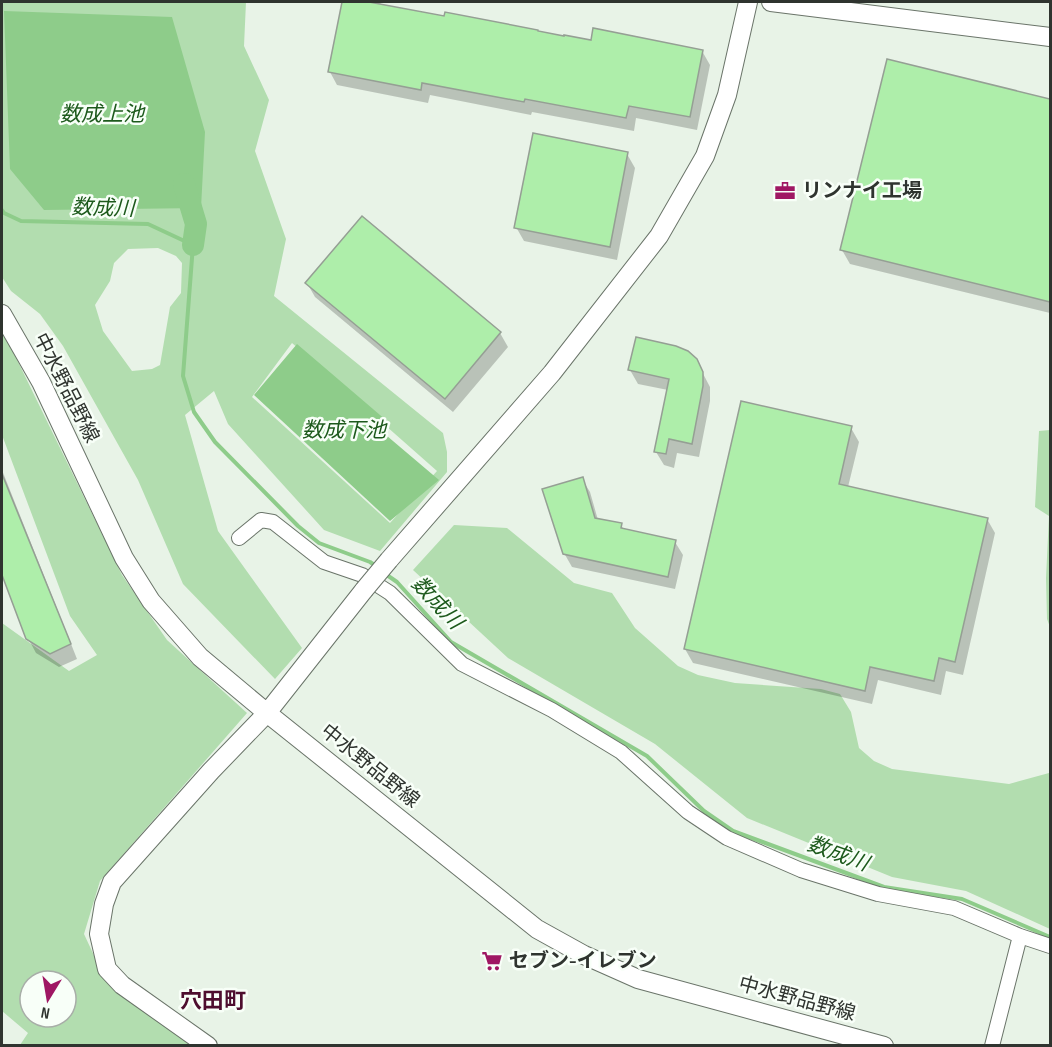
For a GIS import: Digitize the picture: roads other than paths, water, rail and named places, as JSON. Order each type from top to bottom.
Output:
[{"type":"street","points":[[208,1046],[122,985],[107,969],[99,934],[104,904],[112,882],[211,771],[267,713],[389,560],[552,373],[659,236],[705,156],[727,95],[748,2]]},
{"type":"street","points":[[771,2],[1050,37]]},
{"type":"street","name":"中水野品野線","points":[[2,314],[41,382],[124,558],[151,601],[200,657],[267,713],[537,929],[584,955],[638,978],[884,1046]]},
{"type":"street","points":[[239,538],[261,520],[273,522],[324,562],[362,575],[390,593],[462,664],[552,710],[621,752],[688,812],[727,838],[801,870],[878,894],[954,908],[1050,946]]},
{"type":"street","points":[[992,1046],[1020,936]]},
{"type":"water","name":"数成上池","points":[[4,11],[172,17],[205,132],[201,208],[44,210],[10,169]]},
{"type":"water","name":"数成下池","points":[[297,344],[387,421],[380,430],[439,480],[390,521],[254,395]]},
{"type":"waterway","points":[[184,184],[196,224],[193,245]]},
{"type":"waterway","name":"数成川","points":[[2,210],[21,221],[148,224],[193,245],[183,376],[194,412],[215,442],[298,526],[319,543],[376,566]]},
{"type":"waterway","name":"数成川","points":[[384,573],[397,582],[451,642],[647,756],[704,811],[733,831],[884,887],[962,899],[1050,937]]},
{"type":"place","name":"リンナイ工場","points":[[785,191]]},
{"type":"place","name":"セブン-イレブン","points":[[492,961]]},
{"type":"district","name":"穴田町","points":[[213,1001]]}]
